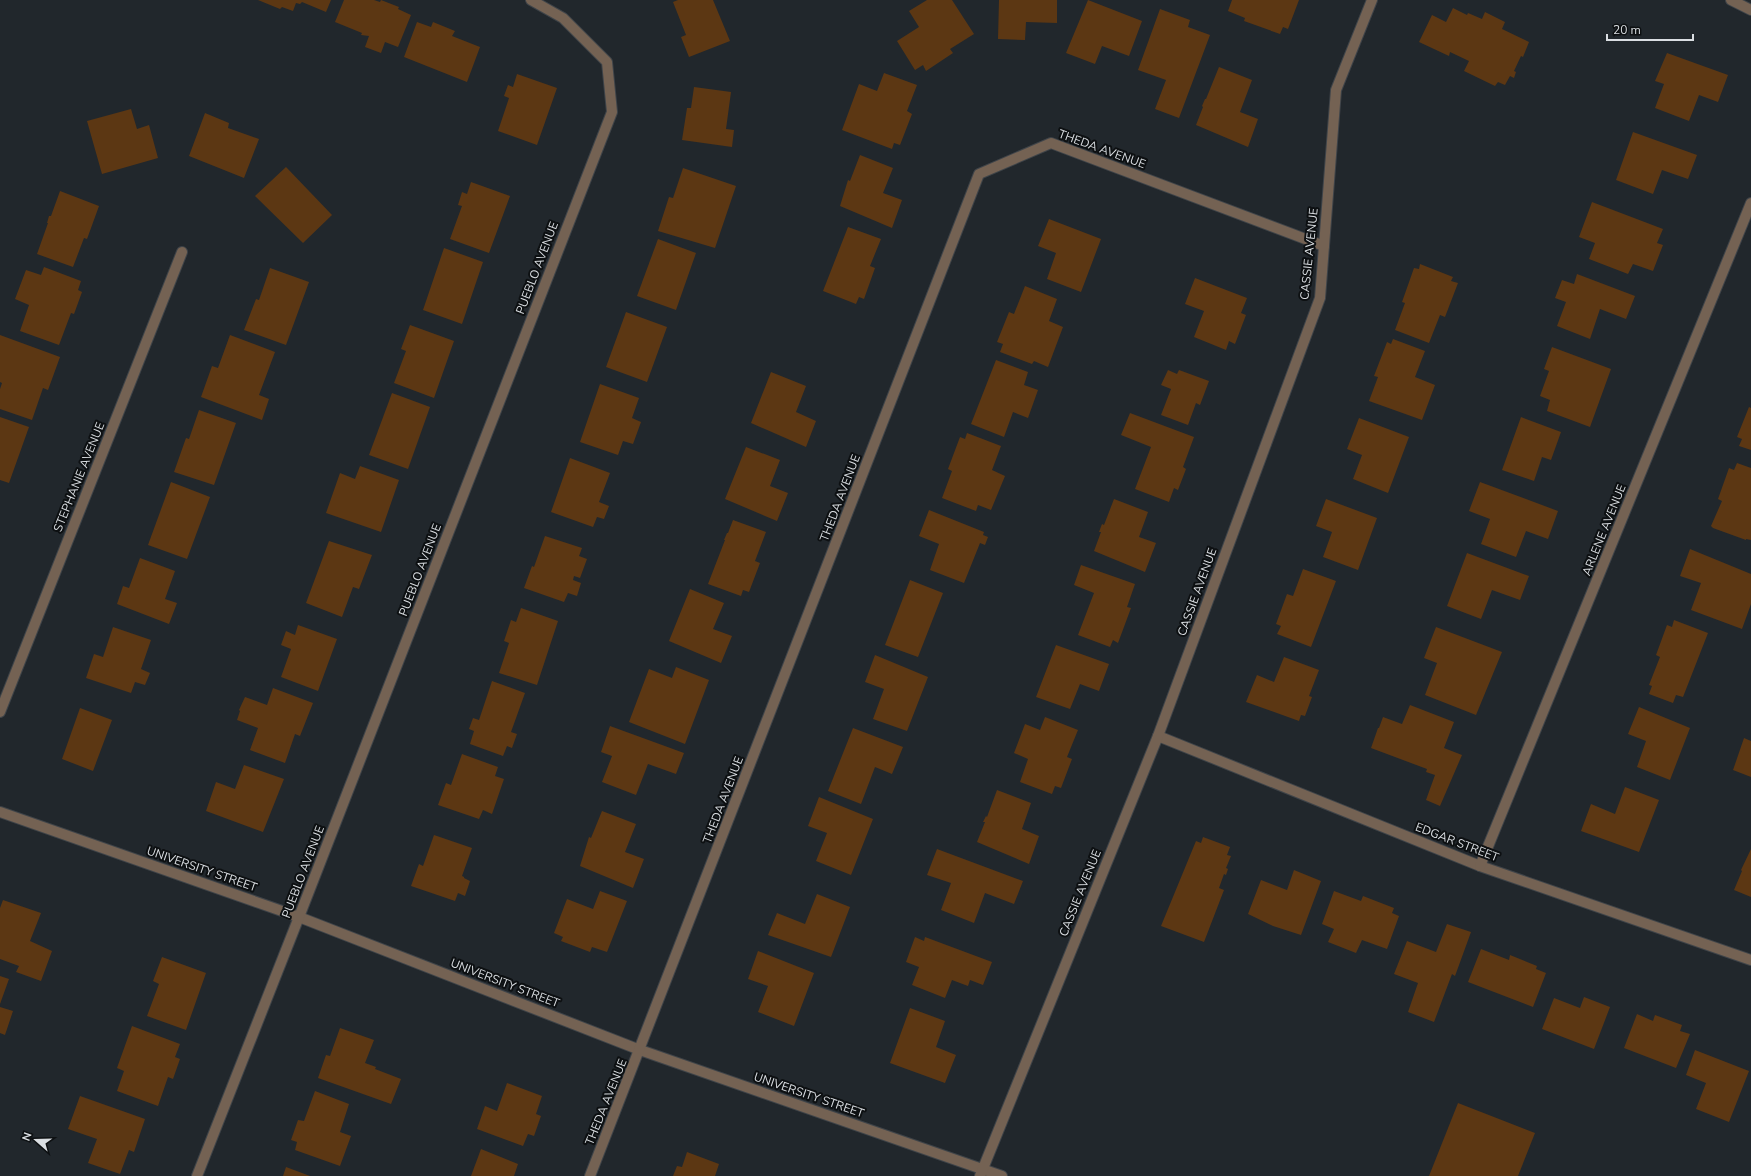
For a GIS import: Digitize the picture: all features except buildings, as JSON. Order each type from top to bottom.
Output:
[{"type":"street","name":"PUEBLO AVENUE","points":[[196,1176],[299,917],[612,112],[607,62],[563,18],[531,0]]},
{"type":"street","name":"CASSIE AVENUE","points":[[981,1173],[1158,736],[1320,298],[1336,90],[1372,0]]},
{"type":"street","points":[[1730,0],[1751,10]]},
{"type":"street","name":"THEDA AVENUE","points":[[590,1176],[980,174],[1051,143],[1324,246]]},
{"type":"street","name":"ARLENE AVENUE","points":[[1480,866],[1751,204]]},
{"type":"street","name":"STEPHANIE AVENUE","points":[[0,712],[182,252]]},
{"type":"street","name":"EDGAR STREET","points":[[1158,736],[1480,866],[1751,960]]},
{"type":"street","name":"UNIVERSITY STREET","points":[[0,812],[299,917],[640,1050],[981,1173],[1002,1176]]}]
